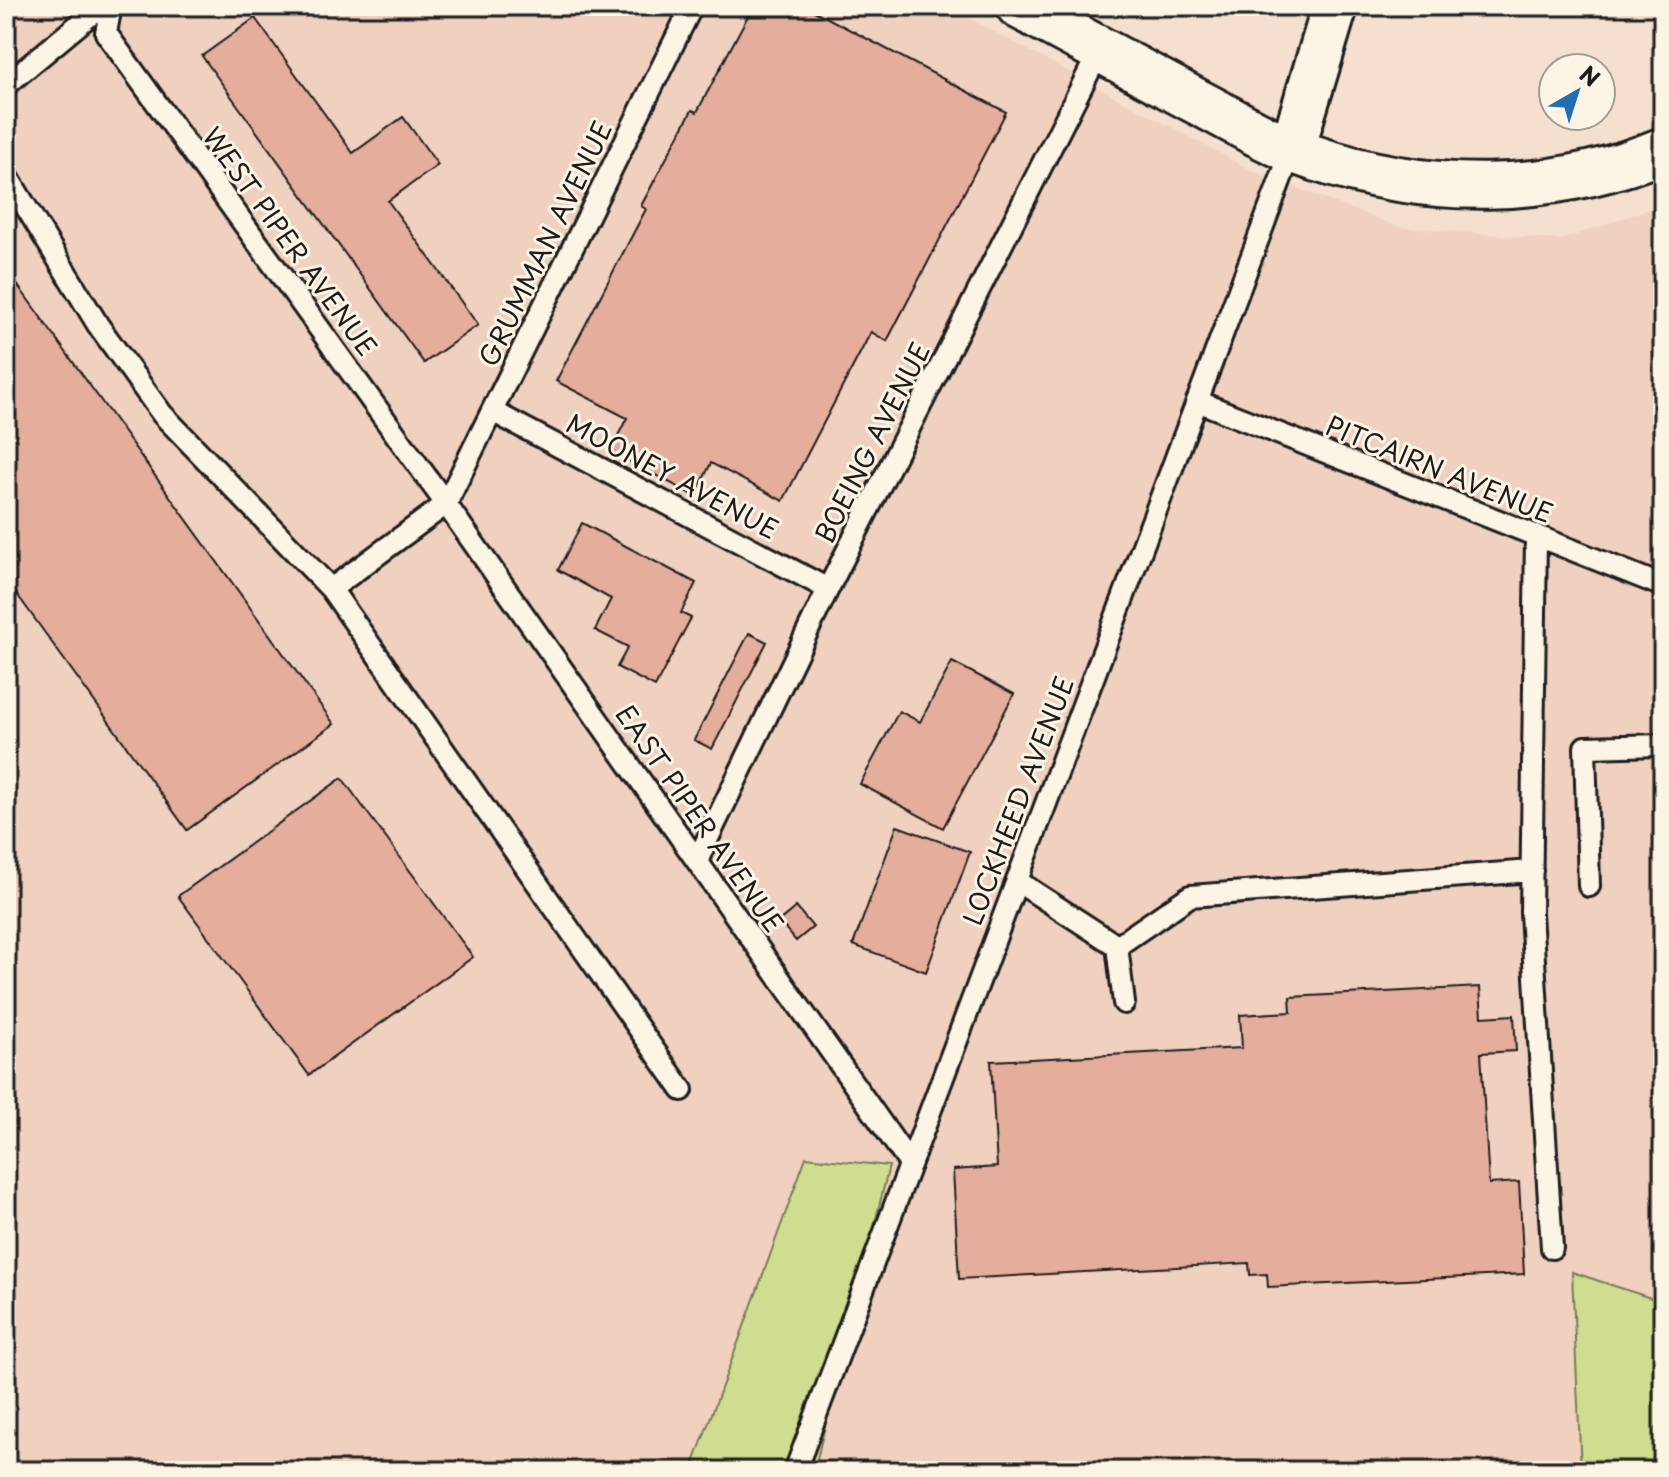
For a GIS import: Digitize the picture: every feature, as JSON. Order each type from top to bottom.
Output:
[{"type":"street","points":[[1019,6],[1292,149],[1370,175],[1434,185],[1497,186],[1560,181],[1607,170],[1663,150]]},
{"type":"street","points":[[1292,149],[1335,6]]},
{"type":"lane","points":[[6,85],[101,6]]},
{"type":"lane","name":"WEST PIPER AVENUE","points":[[111,6],[106,33],[446,504]]},
{"type":"lane","name":"GRUMMAN AVENUE","points":[[446,504],[692,6]]},
{"type":"lane","name":"BOEING AVENUE","points":[[697,861],[828,589],[1100,50]]},
{"type":"lane","name":"LOCKHEED AVENUE","points":[[795,1471],[1292,149]]},
{"type":"lane","points":[[6,174],[98,325],[162,414],[331,589],[682,1090]]},
{"type":"lane","name":"PITCAIRN AVENUE","points":[[1197,401],[1663,586]]},
{"type":"lane","name":"MOONEY AVENUE","points":[[492,411],[828,589]]},
{"type":"lane","points":[[331,589],[446,504]]},
{"type":"lane","name":"EAST PIPER AVENUE","points":[[446,504],[910,1164]]},
{"type":"lane","points":[[1536,536],[1531,913],[1552,1248]]},
{"type":"lane","points":[[1589,886],[1585,747],[1663,745]]},
{"type":"lane","points":[[1117,946],[1190,896],[1532,871]]},
{"type":"lane","points":[[1017,881],[1117,946],[1124,1003]]},
{"type":"shaded area","points":[[6,6],[946,6],[1255,172],[1399,227],[1561,240],[1663,204],[1663,1471],[6,1471]]},
{"type":"green space","points":[[806,1157],[889,1166],[814,1471],[691,1471]]},
{"type":"green space","points":[[1572,1272],[1663,1302],[1663,1471],[1581,1471]]},
{"type":"building","points":[[753,6],[805,6],[1006,112],[887,341],[871,332],[783,501],[711,463],[695,496],[610,451],[627,418],[556,381],[646,209],[641,206],[692,110],[697,112]]},
{"type":"building","points":[[255,18],[353,153],[403,117],[438,165],[388,201],[478,325],[424,363],[202,56]]},
{"type":"building","points":[[6,269],[334,724],[187,830],[6,579]]},
{"type":"building","points":[[582,523],[696,583],[681,613],[691,618],[655,687],[617,667],[628,647],[595,630],[611,599],[558,570]]},
{"type":"building","points":[[749,633],[767,642],[712,749],[694,740]]},
{"type":"building","points":[[952,662],[1014,694],[943,828],[860,784],[899,711],[920,722]]},
{"type":"building","points":[[342,778],[473,957],[309,1075],[178,896]]},
{"type":"building","points":[[897,826],[970,852],[926,972],[853,945]]},
{"type":"building","points":[[796,907],[813,927],[796,941],[779,921]]},
{"type":"building","points":[[1480,987],[1482,1017],[1514,1015],[1516,1051],[1481,1053],[1489,1184],[1519,1182],[1524,1274],[1268,1287],[1267,1274],[1250,1275],[1249,1263],[959,1279],[953,1170],[997,1167],[991,1061],[1242,1048],[1240,1015],[1291,1012],[1290,997]]}]
